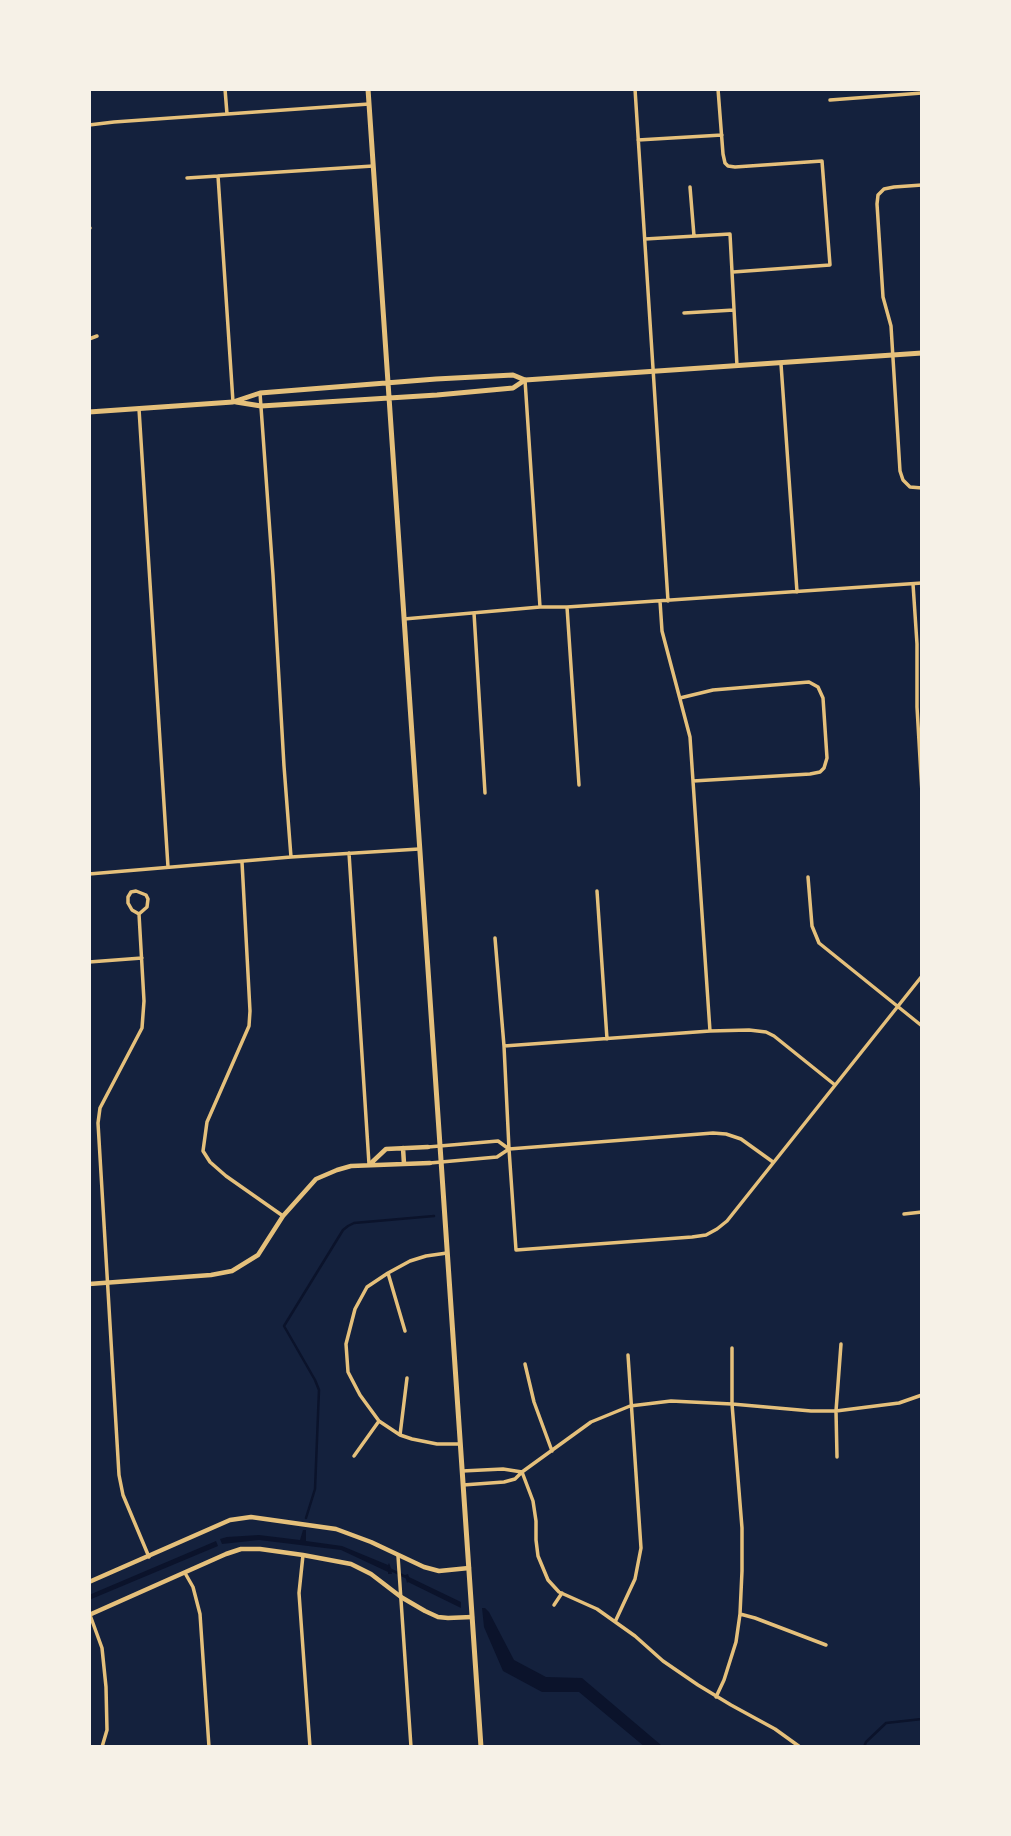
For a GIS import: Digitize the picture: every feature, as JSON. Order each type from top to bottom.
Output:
[{"type":"main road","points":[[368,89],[481,1747]]},
{"type":"main road","points":[[233,402],[260,393],[389,383],[513,375],[525,380],[922,353]]},
{"type":"main road","points":[[89,412],[233,402],[261,406],[390,398],[513,388],[525,380]]},
{"type":"street","points":[[225,89],[227,114]]},
{"type":"street","points":[[635,89],[668,601]]},
{"type":"street","points":[[718,89],[724,161],[730,167],[822,161],[830,265],[733,272]]},
{"type":"street","points":[[881,89],[881,96]]},
{"type":"street","points":[[830,100],[922,93]]},
{"type":"street","points":[[89,125],[369,104]]},
{"type":"street","points":[[638,140],[722,135]]},
{"type":"street","points":[[187,178],[373,166]]},
{"type":"street","points":[[218,176],[233,402]]},
{"type":"street","points":[[922,185],[884,189],[878,195],[877,204],[883,297],[891,326],[900,471],[903,480],[910,487],[922,488]]},
{"type":"street","points":[[690,187],[694,236]]},
{"type":"street","points":[[645,239],[730,233],[737,366]]},
{"type":"street","points":[[684,313],[734,310]]},
{"type":"street","points":[[89,339],[97,336]]},
{"type":"street","points":[[780,363],[797,592]]},
{"type":"street","points":[[525,380],[540,607]]},
{"type":"street","points":[[260,393],[291,857]]},
{"type":"street","points":[[139,409],[168,867]]},
{"type":"street","points":[[404,619],[540,607],[922,583]]},
{"type":"street","points":[[913,584],[919,674],[917,707],[922,793]]},
{"type":"street","points":[[660,601],[662,631],[690,737],[710,1031]]},
{"type":"street","points":[[567,607],[579,785]]},
{"type":"street","points":[[474,613],[485,793]]},
{"type":"street","points":[[680,698],[713,690],[808,682],[818,687],[823,698],[827,758],[821,772],[693,781]]},
{"type":"street","points":[[89,874],[420,849]]},
{"type":"street","points":[[349,853],[369,1166]]},
{"type":"street","points":[[242,862],[249,1026],[207,1122],[203,1151],[226,1177],[283,1216]]},
{"type":"street","points":[[808,877],[812,926],[819,943],[922,1026]]},
{"type":"street","points":[[597,891],[607,1039]]},
{"type":"street","points":[[131,892],[146,895],[148,899],[147,907],[139,914],[132,911],[128,903],[131,892]]},
{"type":"street","points":[[139,914],[144,1001],[142,1028],[100,1108],[98,1123],[119,1475],[123,1495],[149,1557]]},
{"type":"street","points":[[495,938],[516,1250],[706,1235],[727,1221],[922,976]]},
{"type":"street","points":[[89,962],[142,958]]},
{"type":"street","points":[[504,1046],[710,1031],[765,1032],[774,1036],[835,1085]]},
{"type":"street","points":[[89,1283],[211,1275],[232,1271],[258,1255],[283,1216],[316,1179],[351,1167],[497,1157],[509,1149],[726,1133],[741,1139],[773,1162]]},
{"type":"street","points":[[369,1166],[386,1149],[498,1141],[509,1149]]},
{"type":"street","points":[[403,1148],[404,1164]]},
{"type":"street","points":[[904,1213],[922,1212]]},
{"type":"street","points":[[447,1254],[410,1261],[368,1287],[355,1309],[346,1344],[348,1372],[360,1395],[379,1421],[400,1435],[437,1444],[460,1444]]},
{"type":"street","points":[[388,1273],[405,1331]]},
{"type":"street","points":[[837,1457],[835,1411],[841,1344]]},
{"type":"street","points":[[716,1697],[736,1642],[740,1614],[742,1528],[732,1404],[732,1349]]},
{"type":"street","points":[[615,1622],[635,1579],[641,1548],[628,1355]]},
{"type":"street","points":[[525,1364],[534,1402],[552,1451]]},
{"type":"street","points":[[400,1435],[407,1378]]},
{"type":"street","points":[[463,1485],[515,1479],[591,1422],[630,1406],[671,1401],[835,1411],[899,1403],[922,1395]]},
{"type":"street","points":[[354,1456],[379,1421]]},
{"type":"street","points":[[462,1471],[503,1469],[522,1472]]},
{"type":"street","points":[[522,1472],[533,1501],[538,1556],[548,1580],[562,1593],[597,1609],[635,1636],[663,1661],[716,1697],[775,1729],[800,1747]]},
{"type":"street","points":[[89,1582],[230,1520],[251,1517],[335,1529],[439,1571],[469,1568]]},
{"type":"street","points":[[103,1747],[107,1730],[102,1648],[89,1615],[226,1554],[241,1549],[260,1549],[351,1564],[371,1574],[401,1597],[438,1617],[472,1617]]},
{"type":"street","points":[[303,1555],[299,1593],[310,1747]]},
{"type":"street","points":[[398,1556],[411,1747]]},
{"type":"street","points":[[185,1573],[193,1587],[200,1614],[209,1747]]},
{"type":"street","points":[[554,1605],[562,1593]]},
{"type":"street","points":[[740,1614],[826,1645]]},
{"type":"water","points":[[303,1530],[306,1530],[306,1541],[342,1546],[388,1565],[389,1563],[392,1574],[341,1550],[259,1540],[222,1544],[220,1539],[259,1535],[300,1540]]},
{"type":"water","points":[[216,1541],[218,1546],[89,1600],[89,1595]]},
{"type":"water","points":[[408,1574],[409,1577],[461,1602],[461,1608],[407,1583],[405,1575]]},
{"type":"water","points":[[482,1608],[489,1612],[514,1660],[546,1677],[582,1678],[666,1747],[645,1747],[579,1692],[542,1692],[503,1671],[484,1627]]},
{"type":"waterway","points":[[306,1518],[315,1489],[319,1390],[284,1326],[348,1226],[354,1223],[434,1216]]},
{"type":"waterway","points":[[389,1569],[408,1578]]},
{"type":"waterway","points":[[864,1747],[886,1723],[922,1719]]}]
